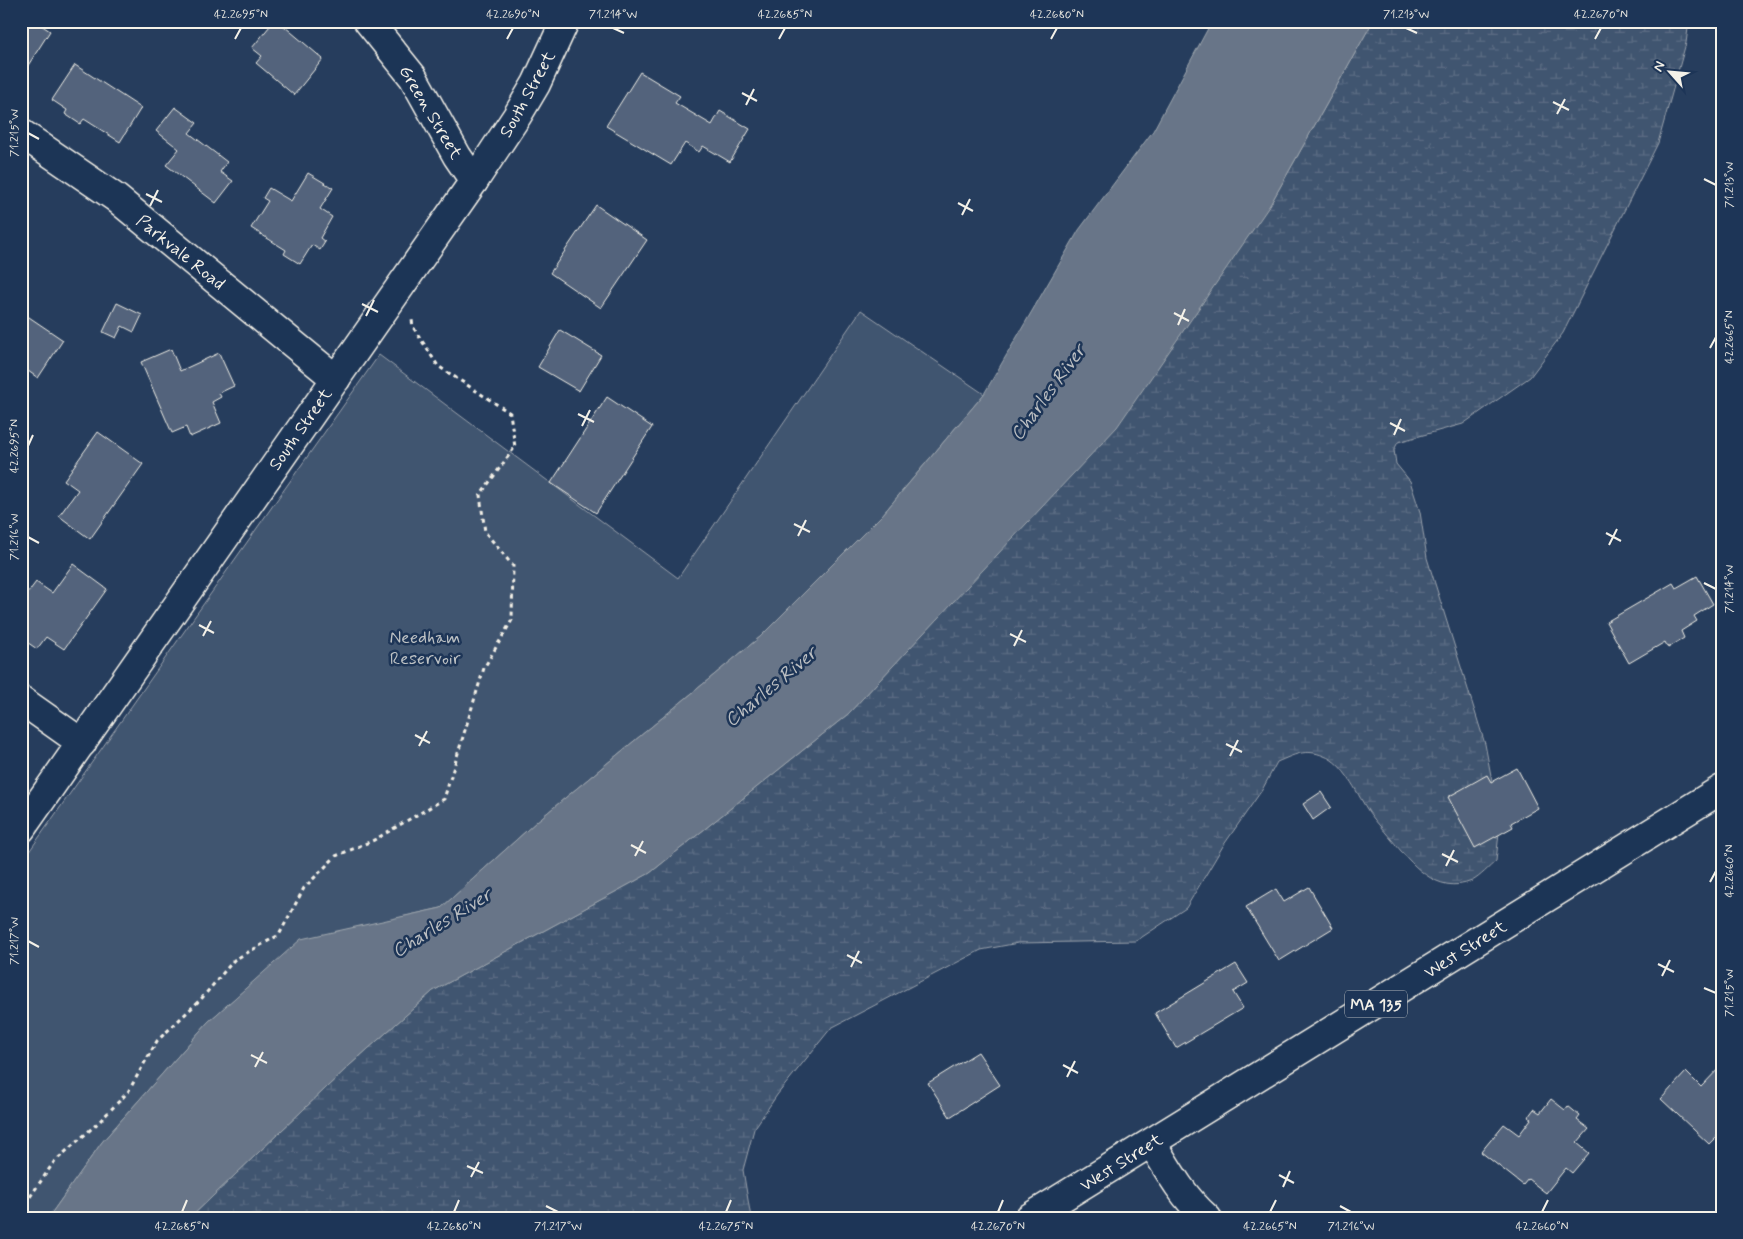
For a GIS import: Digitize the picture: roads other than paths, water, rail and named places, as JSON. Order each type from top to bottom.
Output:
[{"type":"street","name":"Green Street","points":[[368,21],[413,77],[457,156],[474,180]]},
{"type":"street","name":"South Street","points":[[21,828],[474,180],[536,84],[565,21]]},
{"type":"street","name":"Parkvale Road","points":[[21,133],[116,198],[336,379]]},
{"type":"street","points":[[21,700],[82,743]]},
{"type":"street","name":"West Street","points":[[1029,1218],[1722,789]]},
{"type":"street","points":[[1152,1143],[1188,1199],[1207,1218]]},
{"type":"water","name":"Charles River","points":[[1212,21],[1373,21],[1270,205],[1117,427],[848,714],[650,873],[433,991],[350,1065],[190,1218],[48,1218],[102,1142],[208,1022],[301,939],[441,908],[536,822],[760,637],[883,514],[984,394],[1079,230],[1153,131]]},
{"type":"park label","name":"Needham Reservoir","points":[[425,648]]}]
